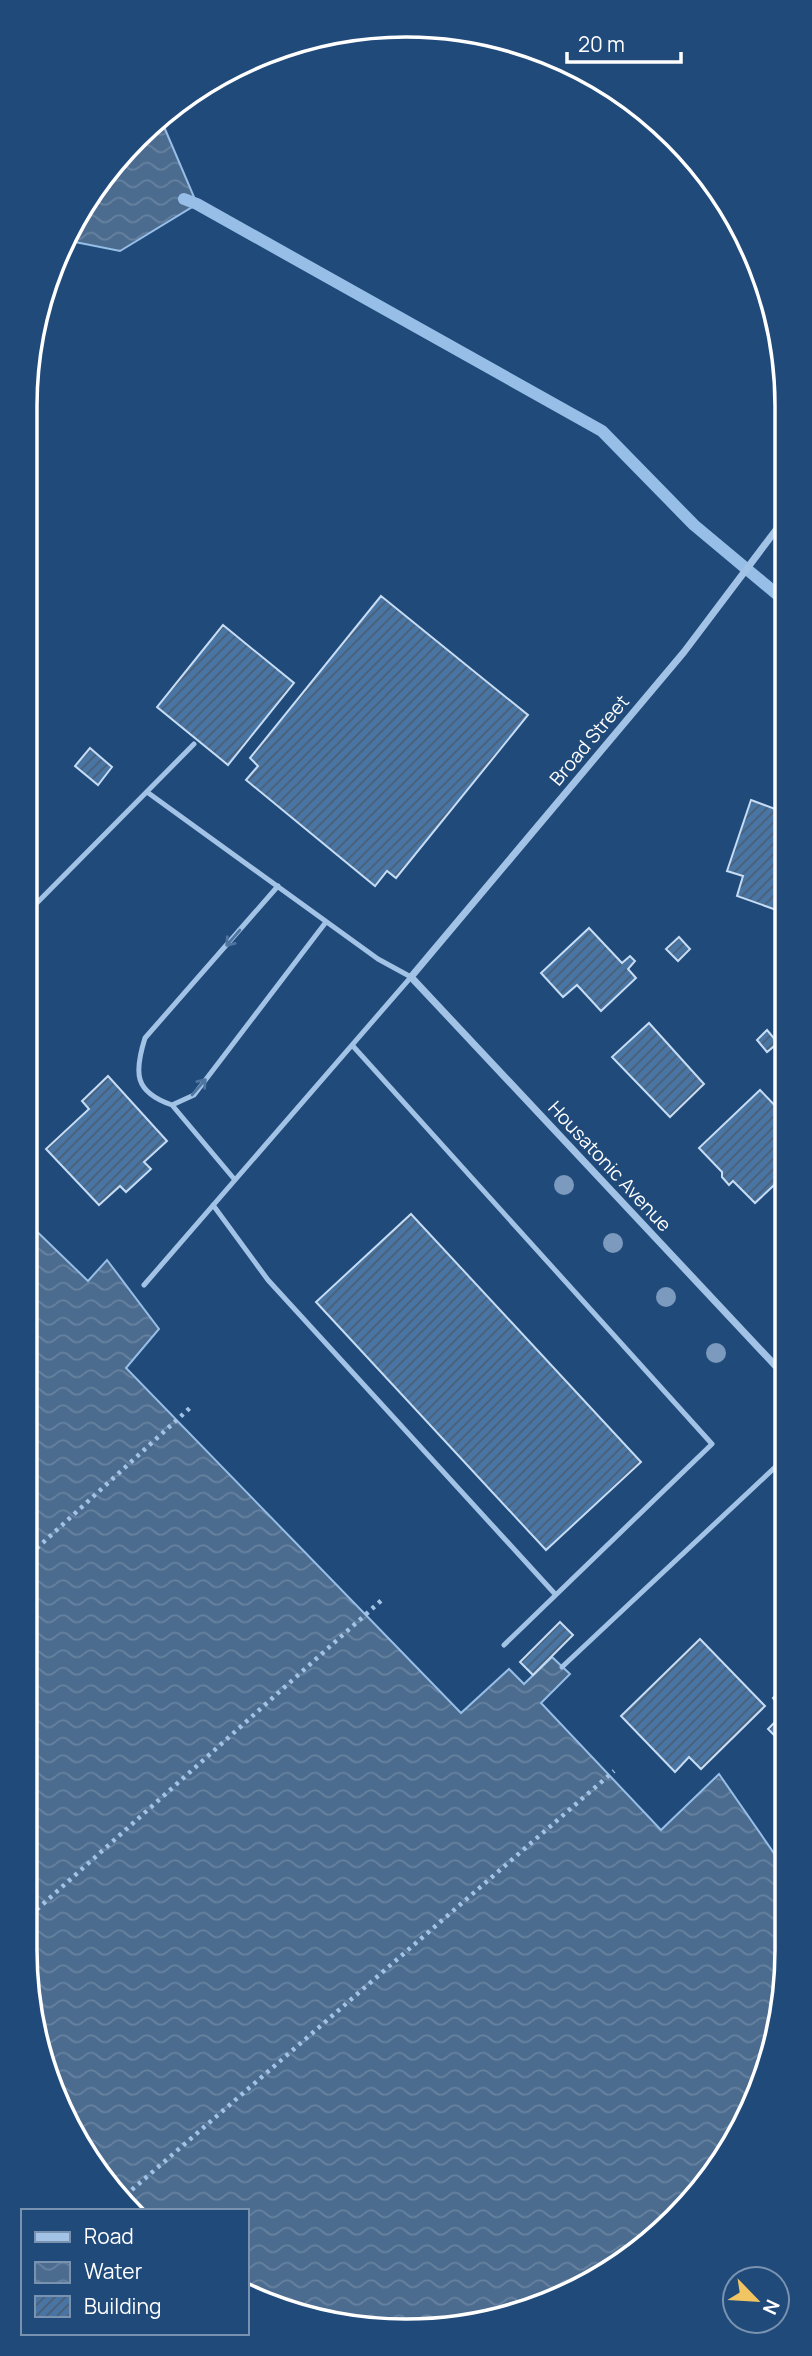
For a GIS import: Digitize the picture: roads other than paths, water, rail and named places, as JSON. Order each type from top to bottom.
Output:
[{"type":"street","name":"Broad Street","points":[[411,977],[684,652],[775,531]]},
{"type":"street","name":"Housatonic Avenue","points":[[411,977],[775,1365]]},
{"type":"lane","points":[[37,903],[194,744]]},
{"type":"lane","points":[[144,1285],[411,977],[378,959],[147,792]]},
{"type":"lane","points":[[234,1180],[172,1105],[154,1099],[139,1082],[139,1057],[145,1038],[278,886]]},
{"type":"lane","points":[[172,1105],[194,1095],[326,922]]},
{"type":"lane","points":[[352,1045],[712,1444],[504,1645]]},
{"type":"lane","points":[[213,1205],[268,1280],[555,1594]]},
{"type":"lane","points":[[562,1667],[775,1467]]},
{"type":"water","points":[[164,127],[197,204],[120,251],[75,242],[113,181]]},
{"type":"water","points":[[37,1232],[88,1281],[107,1260],[159,1329],[126,1368],[461,1713],[509,1669],[524,1684],[552,1657],[570,1674],[541,1703],[661,1830],[719,1774],[775,1855],[774,1974],[768,2022],[756,2069],[726,2135],[684,2193],[631,2243],[591,2270],[569,2281],[502,2307],[454,2316],[382,2318],[310,2307],[248,2283],[248,2209],[143,2209],[113,2175],[86,2135],[75,2113],[49,2046],[40,1998],[37,1950]]},
{"type":"waterway","points":[[184,199],[602,431],[694,525],[775,593]]}]
